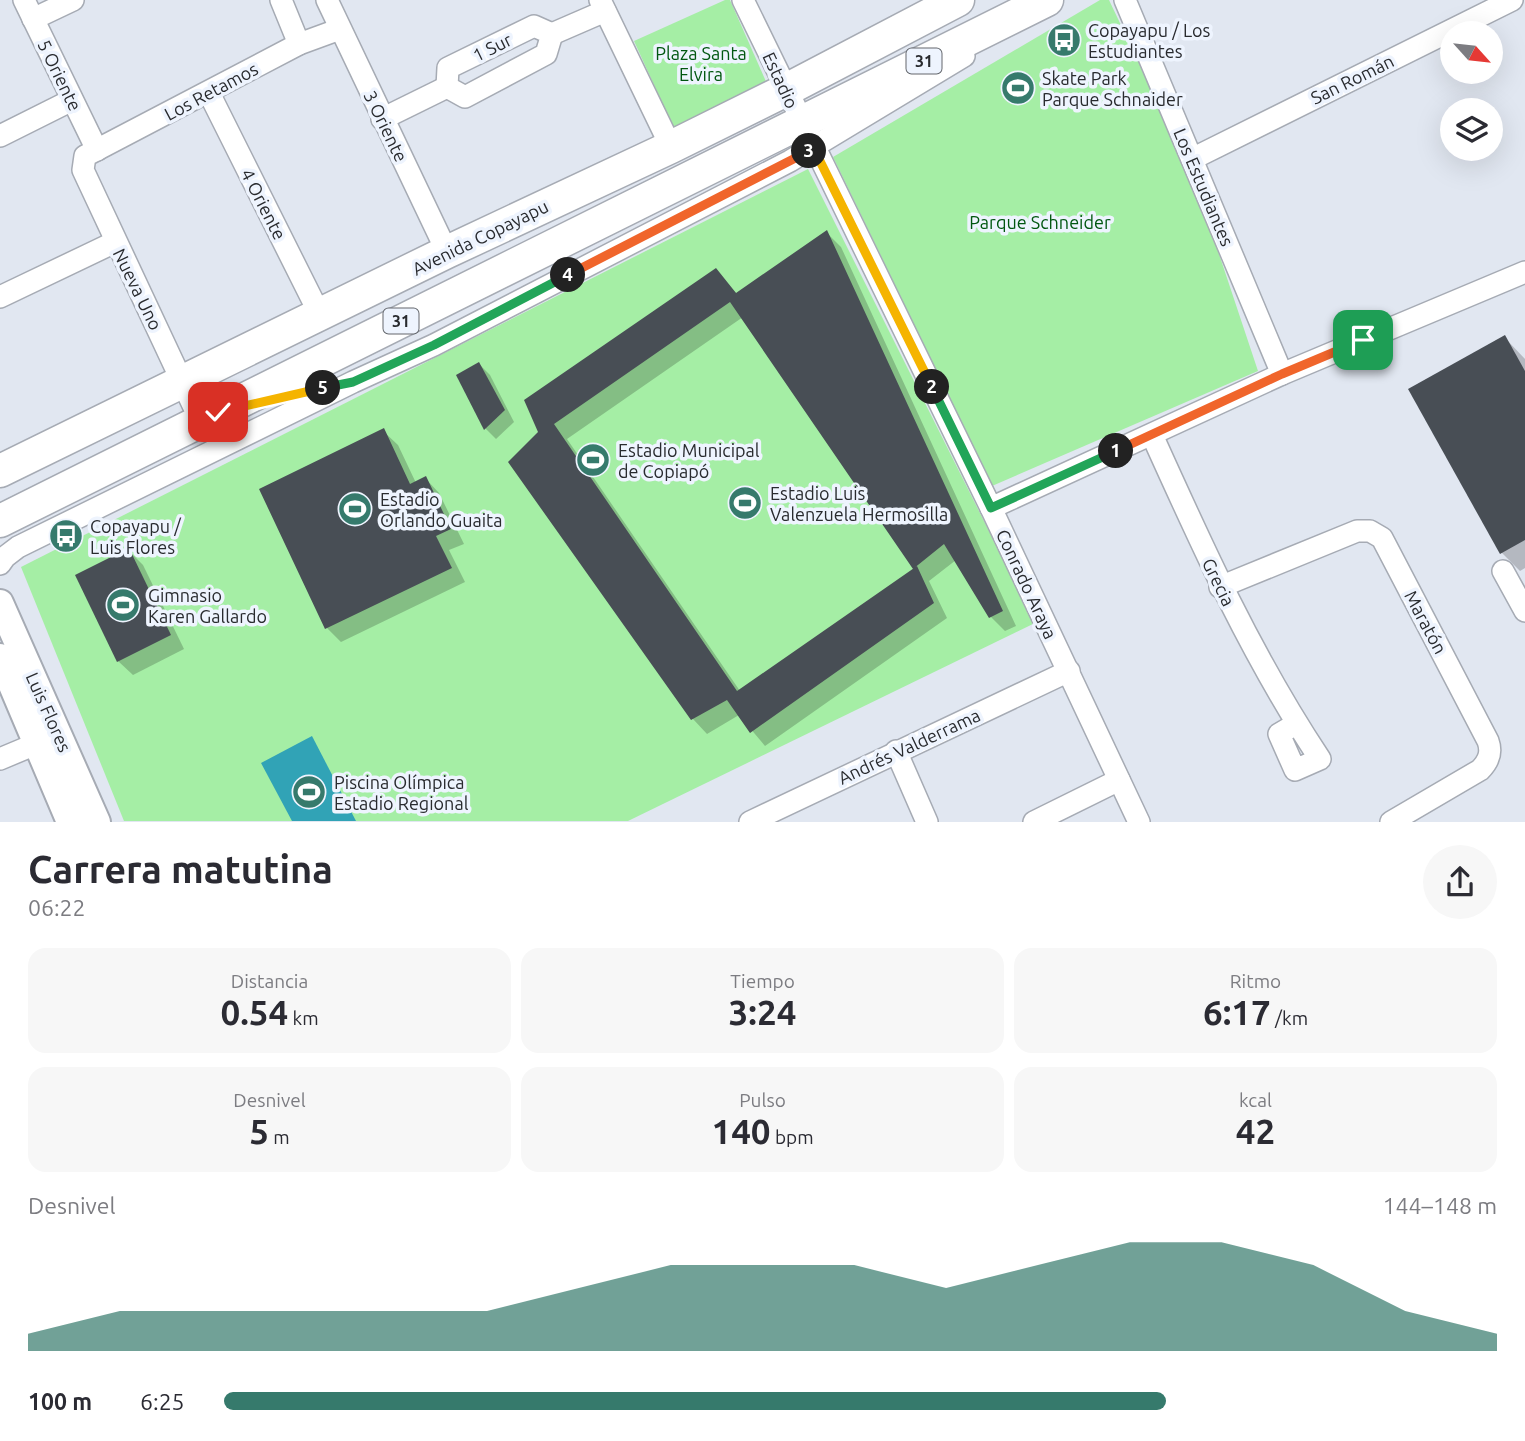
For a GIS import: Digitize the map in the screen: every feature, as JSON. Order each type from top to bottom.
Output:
[{"type":"highway","name":"Avenida Copayapu","points":[[0,471],[786,90],[925,7],[958,0]]},
{"type":"highway","name":"31","points":[[0,521],[209,416],[808,135],[1047,0]]},
{"type":"main road","name":"Luis Flores","points":[[0,603],[48,739],[69,821]]},
{"type":"main road","name":"Luis Flores","points":[[1,663],[97,821]]},
{"type":"street","name":"5 Oriente","points":[[24,0],[72,100],[91,153]]},
{"type":"street","points":[[33,19],[73,0]]},
{"type":"street","name":"3 Oriente","points":[[327,0],[447,252]]},
{"type":"street","name":"Estadio","points":[[743,0],[808,135]]},
{"type":"street","points":[[0,564],[18,547],[434,345],[1055,0]]},
{"type":"street","name":"Los Estudiantes","points":[[1125,0],[1282,374]]},
{"type":"street","name":"San Román","points":[[1192,159],[1512,0]]},
{"type":"street","points":[[284,1],[299,44]]},
{"type":"street","points":[[602,5],[671,147]]},
{"type":"street","name":"1 Sur","points":[[552,34],[534,26],[449,68],[447,87],[465,97],[546,54],[552,34],[602,5]]},
{"type":"street","name":"Los Retamos","points":[[91,153],[299,44],[340,29]]},
{"type":"street","points":[[382,119],[447,87]]},
{"type":"street","name":"4 Oriente","points":[[209,93],[320,315]]},
{"type":"street","points":[[0,136],[72,100]]},
{"type":"street","name":"Conrado Araya","points":[[808,135],[991,508],[1139,821]]},
{"type":"street","name":"Nueva Uno","points":[[91,153],[83,170],[115,242],[182,381],[209,416]]},
{"type":"street","points":[[0,297],[115,242]]},
{"type":"street","points":[[991,508],[1282,374],[1525,272]]},
{"type":"street","points":[[209,416],[353,382]]},
{"type":"street","name":"Grecia","points":[[1152,435],[1220,587],[1296,724]]},
{"type":"street","name":"Maratón","points":[[1220,587],[1357,530],[1370,531],[1382,538],[1488,741],[1490,751],[1480,770],[1391,821]]},
{"type":"street","points":[[1503,571],[1525,611]]},
{"type":"street","name":"Andrés Valderrama","points":[[750,821],[1069,671]]},
{"type":"street","points":[[0,759],[48,739]]},
{"type":"street","points":[[897,751],[927,821]]},
{"type":"street","points":[[1034,821],[1119,780]]},
{"type":"green space","name":"Plaza Santa Elvira","points":[[730,0],[768,86],[674,129],[634,41]]},
{"type":"green space","name":"Parque Schneider","points":[[1100,0],[1109,0],[1193,176],[1258,371],[992,486],[833,157]]},
{"type":"green space","name":"Estadio Municipal de Copiapó","points":[[808,169],[1035,623],[628,821],[124,821],[21,567]]},
{"type":"water","name":"Piscina Olímpica Estadio Regional","points":[[312,736],[356,821],[292,821],[261,763]]},
{"type":"building","points":[[827,230],[1003,611],[989,618],[944,544],[915,567],[917,566],[934,603],[750,733],[727,700],[691,720],[508,462],[538,432],[524,400],[716,268],[736,293]],"holes":[[[730,302],[913,569],[737,691],[554,424]]]},
{"type":"building","points":[[1505,335],[1525,371],[1525,540],[1500,554],[1408,389]]},
{"type":"building","points":[[479,362],[505,410],[484,430],[456,375]]},
{"type":"building","name":"Estadio Orlando Guaita","points":[[384,428],[410,484],[426,476],[451,529],[436,536],[452,568],[325,629],[259,489]]},
{"type":"building","name":"Gimnasio Karen Gallardo","points":[[129,548],[171,635],[117,662],[75,575]]},
{"type":"place","name":"Copayapu / Los Estudiantes","points":[[1064,40]]},
{"type":"place","name":"Skate Park Parque Schnaider","points":[[1018,88]]},
{"type":"place","name":"Estadio Municipal de Copiapó","points":[[593,460]]},
{"type":"place","name":"Estadio Luis Valenzuela Hermosilla","points":[[745,503]]},
{"type":"place","name":"Estadio Orlando Guaita","points":[[355,509]]},
{"type":"place","name":"Copayapu / Luis Flores","points":[[66,536]]},
{"type":"place","name":"Gimnasio Karen Gallardo","points":[[123,605]]},
{"type":"place","name":"Piscina Olímpica Estadio Regional","points":[[309,792]]},
{"type":"route","points":[[218,412],[353,382],[434,345],[814,149],[991,508],[1282,374],[1363,340]]}]
